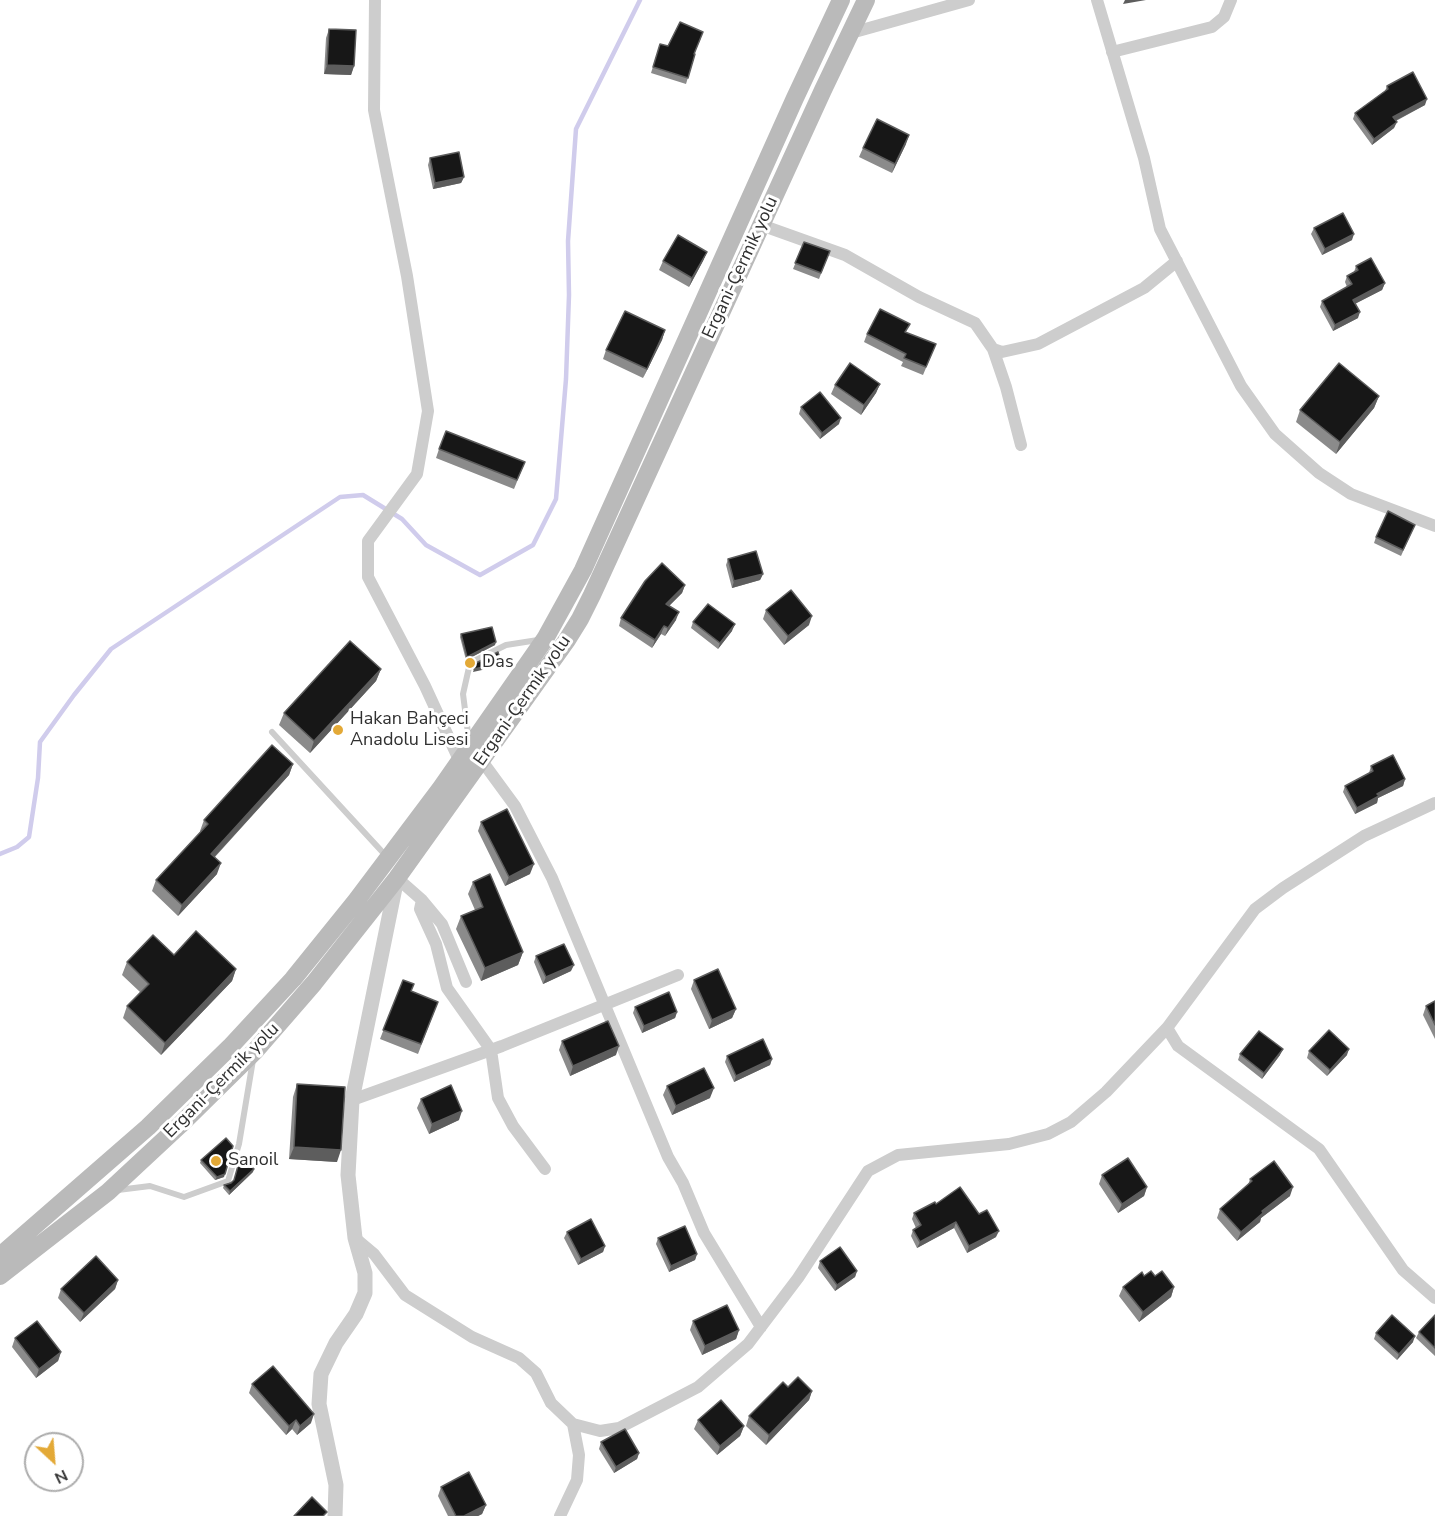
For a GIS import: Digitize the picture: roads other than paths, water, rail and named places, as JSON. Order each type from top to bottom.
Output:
[{"type":"main road","name":"Ergani-Çermik yolu","points":[[0,1276],[108,1192],[255,1052],[314,983],[397,878],[545,639],[583,570],[795,98],[842,0]]},
{"type":"main road","name":"Ergani-Çermik yolu","points":[[0,1256],[148,1127],[230,1047],[294,980],[388,858],[567,640],[592,595],[823,90],[867,0]]},
{"type":"street","points":[[375,0],[374,110],[407,276],[428,411],[417,474],[368,541],[368,577],[425,686],[470,757],[515,806],[552,878],[668,1157],[683,1183],[704,1233],[761,1327]]},
{"type":"street","points":[[851,33],[969,0]]},
{"type":"street","points":[[1097,0],[1144,158],[1160,228],[1241,386],[1275,434],[1319,473],[1352,494],[1435,526]]},
{"type":"street","points":[[1112,52],[1212,27],[1224,17],[1231,0]]},
{"type":"street","points":[[761,225],[845,255],[919,297],[975,323],[993,350],[1006,387],[1021,445]]},
{"type":"street","points":[[993,350],[1002,352],[1038,344],[1144,288],[1177,261]]},
{"type":"street","points":[[356,1238],[375,1254],[405,1295],[471,1337],[519,1358],[536,1373],[551,1402],[573,1424],[600,1431],[619,1428],[698,1387],[748,1344],[798,1278],[868,1171],[898,1155],[1009,1144],[1048,1134],[1071,1122],[1097,1100],[1167,1028],[1255,909],[1283,888],[1364,836],[1435,802]]},
{"type":"street","points":[[335,1516],[336,1485],[320,1404],[321,1374],[336,1343],[356,1314],[365,1293],[365,1273],[356,1238],[348,1175],[352,1100],[397,878],[422,900],[442,924],[466,982]]},
{"type":"street","points":[[422,900],[420,909],[436,944],[447,988],[491,1050],[498,1098],[513,1126],[545,1169]]},
{"type":"street","points":[[352,1100],[491,1050],[678,975]]},
{"type":"street","points":[[1167,1028],[1178,1046],[1319,1149],[1404,1270],[1435,1298]]},
{"type":"street","points":[[560,1516],[577,1480],[579,1455],[573,1424]]},
{"type":"lane","points":[[470,757],[463,694],[470,663],[506,645],[545,639]]},
{"type":"lane","points":[[272,732],[388,858]]},
{"type":"lane","points":[[108,1192],[150,1186],[184,1197],[228,1181],[239,1144],[255,1052]]},
{"type":"waterway","points":[[0,854],[17,847],[29,837],[38,778],[40,742],[111,649],[340,497],[363,495],[402,519],[426,545],[480,575],[533,545],[556,499],[566,379],[568,241],[576,129],[640,0]]},
{"type":"place","name":"Das","points":[[470,663]]},
{"type":"place","name":"Hakan Bahçeci Anadolu Lisesi","points":[[338,730]]},
{"type":"place","name":"Sanoil","points":[[216,1161]]}]
